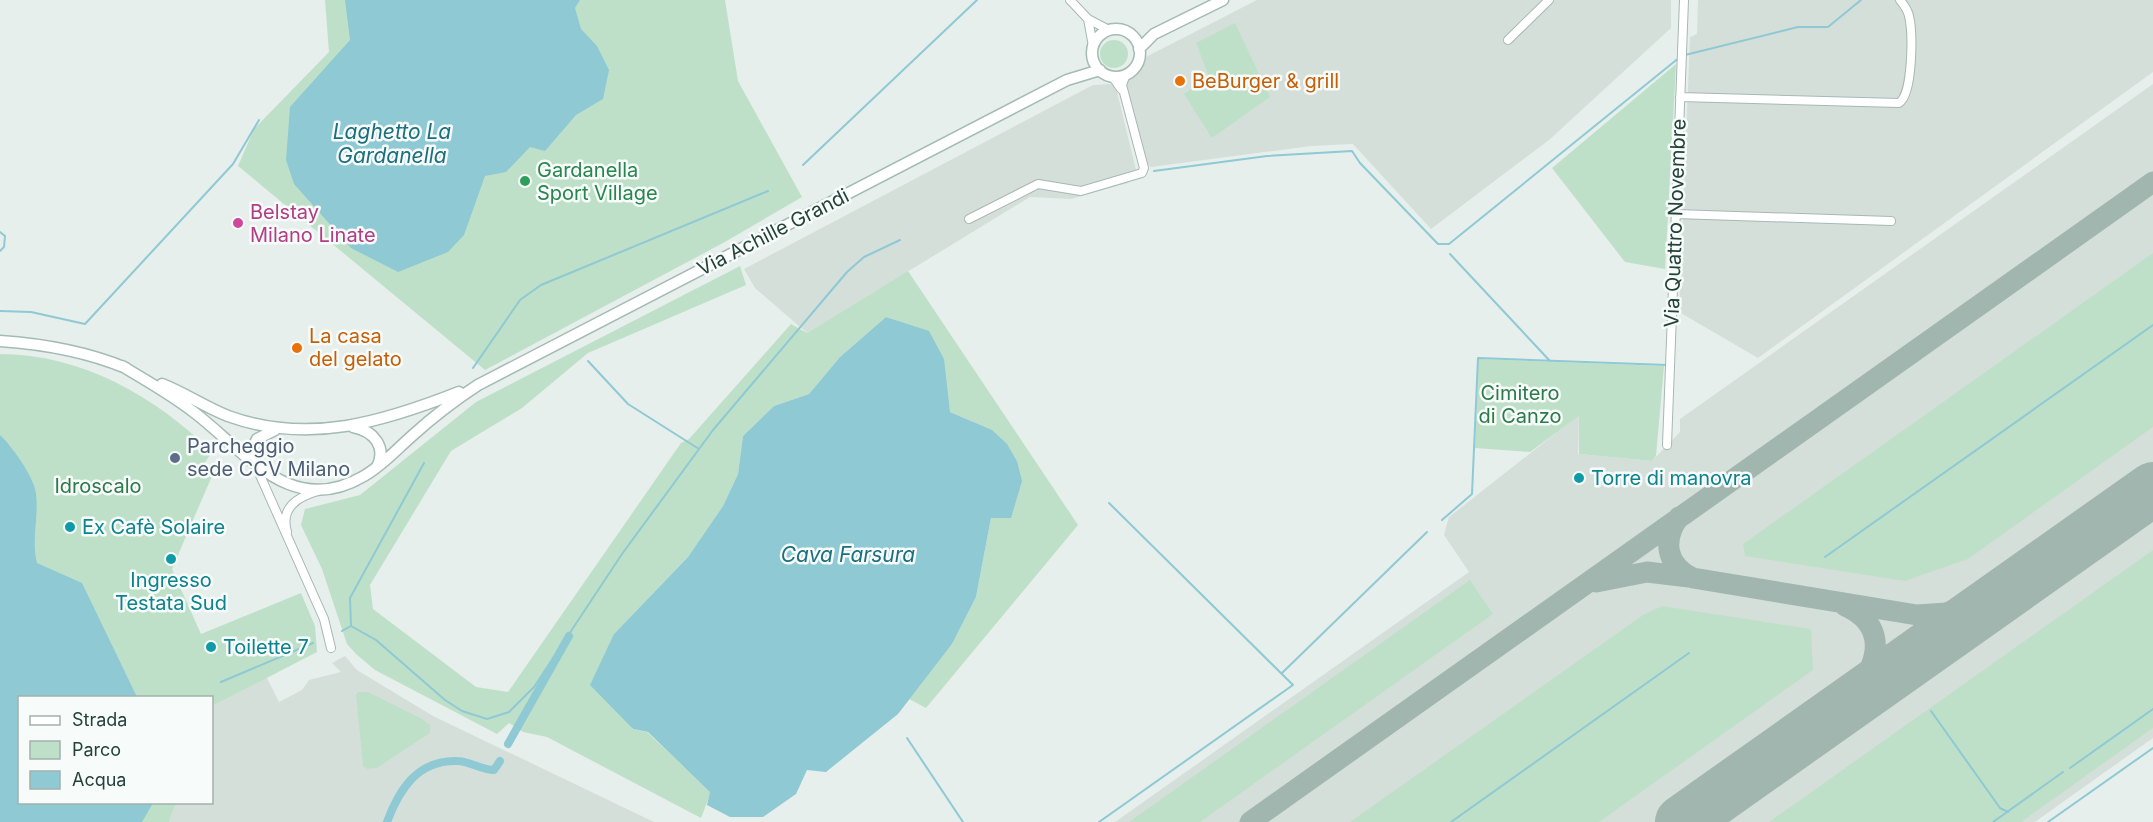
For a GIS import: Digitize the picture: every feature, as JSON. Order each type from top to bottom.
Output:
[{"type":"main road","points":[[1139,49],[1155,34],[1223,0]]},
{"type":"main road","points":[[1093,52],[1100,70],[1112,76],[1126,74],[1137,63],[1139,49],[1133,37],[1122,30],[1108,30]]},
{"type":"main road","name":"Via Achille Grandi","points":[[1068,80],[1093,52],[1097,38],[1108,30]]},
{"type":"main road","points":[[1133,37],[1155,34]]},
{"type":"main road","name":"Via Achille Grandi","points":[[282,429],[330,430],[351,427],[422,407],[478,385],[1068,80],[1100,70]]},
{"type":"main road","points":[[0,341],[57,346],[122,366],[226,415],[282,429]]},
{"type":"main road","name":"Via Achille Grandi","points":[[122,366],[190,409],[265,474],[288,485],[314,489],[338,486],[362,478],[441,410],[478,385]]},
{"type":"main road","points":[[351,427],[363,429],[377,440],[381,452],[376,468]]},
{"type":"main road","points":[[254,463],[252,450],[257,439],[268,431],[282,429]]},
{"type":"street","points":[[1070,0],[1088,19],[1108,30]]},
{"type":"street","points":[[1508,40],[1549,0]]},
{"type":"street","name":"Via Quattro Novembre","points":[[1667,445],[1684,0]]},
{"type":"street","points":[[1680,97],[1895,105],[1906,98],[1909,81],[1910,22],[1908,11],[1900,0]]},
{"type":"street","points":[[1088,19],[1093,52]]},
{"type":"street","points":[[969,219],[1038,184],[1081,191],[1140,174],[1144,168],[1122,85],[1126,74]]},
{"type":"street","points":[[1112,76],[1123,92]]},
{"type":"street","points":[[1676,214],[1891,221]]},
{"type":"street","points":[[254,463],[324,619],[331,648]]},
{"type":"street","points":[[296,560],[286,526],[288,509],[303,495],[338,486]]},
{"type":"shaded area","points":[[1257,0],[1671,0],[1671,28],[1549,140],[1431,229],[1353,144],[1311,146],[1151,167],[1147,164],[1125,88],[1128,78],[1140,68],[1144,58]]},
{"type":"shaded area","points":[[1698,0],[2153,0],[2153,72],[1758,358],[1679,312],[1690,37],[1697,34]]},
{"type":"shaded area","points":[[1112,84],[1117,92],[1136,170],[1128,183],[1071,199],[1030,197],[807,333],[755,288],[744,269],[1093,85]]},
{"type":"shaded area","points":[[2153,84],[2153,738],[2035,822],[1115,822],[1469,572],[1444,535],[1449,517],[1579,415],[1578,454],[1652,461],[1680,432],[1680,419]]},
{"type":"shaded area","points":[[345,656],[357,670],[433,716],[654,822],[169,822],[176,804],[213,804],[213,705],[266,676],[279,702],[302,690],[309,680],[341,672],[332,663]]},
{"type":"green space","name":"Gardanella Sport Village","points":[[325,0],[725,0],[738,81],[802,197],[723,243],[485,370],[238,166],[254,129],[329,52]]},
{"type":"green space","points":[[1235,23],[1270,97],[1212,138],[1184,94],[1209,77],[1196,43]]},
{"type":"green space","points":[[1114,40],[1124,44],[1128,54],[1124,64],[1114,68],[1104,64],[1100,54],[1104,44]]},
{"type":"green space","points":[[1676,64],[1665,269],[1625,262],[1552,168]]},
{"type":"green space","points":[[2153,253],[2153,427],[1968,559],[1905,581],[1745,556],[1743,544]]},
{"type":"green space","points":[[740,266],[746,285],[588,353],[522,408],[451,451],[370,585],[373,609],[476,687],[508,692],[681,443],[689,439],[791,324],[807,333],[908,271],[1078,525],[926,708],[909,699],[952,644],[976,597],[991,518],[1017,461],[1004,443],[988,430],[950,412],[946,386],[929,332],[886,317],[840,357],[809,394],[774,406],[743,436],[738,474],[723,506],[688,557],[614,634],[632,729],[647,732],[711,792],[701,818],[547,737],[523,732],[509,723],[497,734],[375,670],[347,644],[322,569],[301,525],[305,509],[360,495],[476,402]]},
{"type":"green space","name":"Idroscalo","points":[[0,354],[59,361],[115,382],[166,413],[212,452],[204,464],[212,476],[172,569],[201,634],[301,593],[315,626],[317,652],[213,705],[213,696],[18,696],[18,804],[176,804],[169,822],[0,822]]},
{"type":"green space","name":"Cimitero di Canzo","points":[[1478,359],[1664,366],[1656,456],[1652,461],[1579,454],[1579,416],[1530,452],[1475,448]]},
{"type":"green space","points":[[2153,550],[2153,728],[2021,822],[1769,822]]},
{"type":"green space","points":[[1470,580],[1493,614],[1200,822],[1129,822]]},
{"type":"green space","points":[[1662,606],[1811,629],[1813,670],[1599,822],[1350,822],[1643,615]]},
{"type":"green space","points":[[358,692],[368,692],[422,719],[430,725],[430,733],[377,768],[367,769],[363,766],[356,695]]},
{"type":"water","name":"Laghetto La Gardanella","points":[[345,0],[580,0],[575,8],[581,29],[597,46],[609,70],[603,99],[576,115],[545,151],[530,147],[506,172],[485,176],[464,235],[448,252],[398,272],[351,248],[294,184],[286,160],[290,107],[350,40]]},
{"type":"water","name":"Cava Farsura","points":[[886,317],[929,331],[944,359],[950,412],[992,430],[1007,444],[1017,461],[1022,481],[1011,518],[991,518],[976,597],[952,644],[898,714],[826,772],[807,770],[796,794],[763,817],[730,817],[707,805],[710,792],[648,732],[633,729],[590,685],[614,634],[688,557],[723,506],[738,474],[743,436],[774,406],[809,394],[840,357]]},
{"type":"water","name":"Idroscalo","points":[[0,435],[22,462],[35,487],[37,563],[82,583],[137,696],[18,696],[18,804],[152,804],[142,822],[0,822]]},
{"type":"waterway","points":[[803,165],[977,0]]},
{"type":"waterway","points":[[1685,55],[1798,27],[1828,27],[1861,0]]},
{"type":"waterway","points":[[1154,171],[1267,156],[1352,151],[1360,163],[1438,244],[1449,244],[1680,57]]},
{"type":"waterway","points":[[0,311],[31,312],[85,324],[233,164],[259,120]]},
{"type":"waterway","points":[[473,368],[520,300],[541,285],[768,191]]},
{"type":"waterway","points":[[0,232],[5,236],[4,247],[0,251]]},
{"type":"waterway","points":[[351,626],[376,640],[445,700],[462,711],[487,719],[509,712],[534,687],[622,554],[713,430],[847,272],[864,257],[900,240]]},
{"type":"waterway","points":[[1450,254],[1550,361]]},
{"type":"waterway","points":[[1825,557],[2153,325]]},
{"type":"waterway","points":[[1442,520],[1472,494],[1478,358],[1667,365]]},
{"type":"waterway","points":[[588,361],[628,404],[699,449]]},
{"type":"waterway","points":[[351,626],[350,598],[424,463]]},
{"type":"waterway","points":[[1099,822],[1293,685],[1109,503]]},
{"type":"waterway","points":[[1282,673],[1427,532]]},
{"type":"waterway","points":[[342,631],[351,626]]},
{"type":"waterway","points":[[508,744],[569,636]]},
{"type":"waterway","points":[[221,682],[313,643]]},
{"type":"waterway","points":[[1451,822],[1689,653]]},
{"type":"waterway","points":[[2070,768],[2153,709]]},
{"type":"waterway","points":[[1931,711],[2000,808],[2008,812]]},
{"type":"waterway","points":[[907,738],[963,822]]},
{"type":"waterway","points":[[2048,822],[2153,748]]},
{"type":"waterway","points":[[387,822],[404,788],[420,771],[443,762],[457,761],[494,770],[500,761]]},
{"type":"waterway","points":[[1993,822],[2063,772]]},
{"type":"taxiway","points":[[1250,822],[2153,182]]},
{"type":"taxiway","points":[[1679,517],[1670,535],[1670,552],[1677,567],[1693,578],[1917,615],[1946,613],[2004,594]]},
{"type":"taxiway","points":[[1596,582],[1647,572],[1689,577]]},
{"type":"taxiway","points":[[1845,606],[1861,616],[1871,627],[1875,640],[1875,654],[1871,667],[1855,695],[1845,707]]},
{"type":"runway","points":[[1682,822],[2153,489]]},
{"type":"place","name":"BeBurger & grill","points":[[1180,81]]},
{"type":"place","name":"Gardanella Sport Village","points":[[525,181]]},
{"type":"place","name":"Belstay Milano Linate","points":[[238,223]]},
{"type":"place","name":"La casa del gelato","points":[[297,348]]},
{"type":"place","name":"Parcheggio sede CCV Milano","points":[[175,458]]},
{"type":"place","name":"Torre di manovra","points":[[1579,478]]},
{"type":"place","name":"Ex Cafè Solaire","points":[[70,527]]},
{"type":"place","name":"Ingresso Testata Sud","points":[[171,559]]},
{"type":"place","name":"Toilette 7","points":[[211,647]]}]
